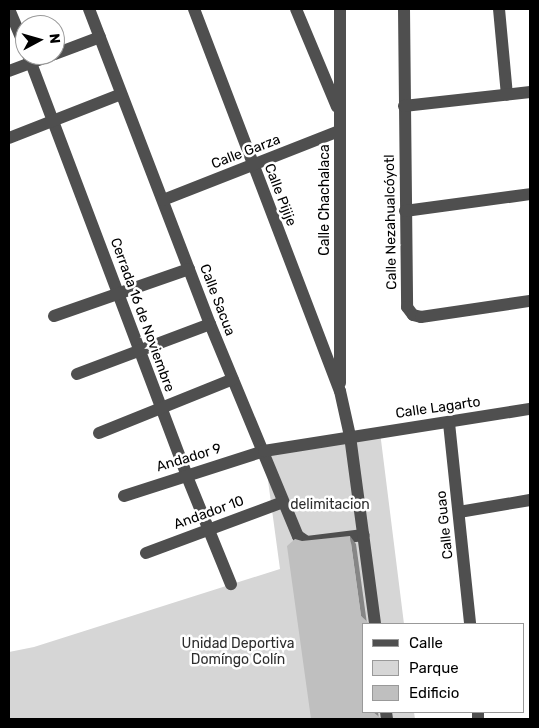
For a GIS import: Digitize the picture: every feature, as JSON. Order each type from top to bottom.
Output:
[{"type":"street","points":[[9,9],[15,23]]},
{"type":"street","name":"Calle Sacua","points":[[89,9],[232,379],[264,451],[283,502],[302,540],[364,535]]},
{"type":"street","name":"Calle Pijije","points":[[194,9],[252,166],[340,391]]},
{"type":"street","points":[[296,9],[339,112]]},
{"type":"street","name":"Calle Chachalaca","points":[[340,9],[340,391]]},
{"type":"street","name":"Calle Nezahualcóyotl","points":[[404,9],[407,307],[413,315],[421,317],[530,301]]},
{"type":"street","points":[[499,9],[507,95]]},
{"type":"street","points":[[65,50],[100,37]]},
{"type":"street","name":"Cerrada 16 de Noviembre","points":[[32,65],[186,474],[231,584]]},
{"type":"street","points":[[404,106],[530,92]]},
{"type":"street","points":[[9,138],[121,94]]},
{"type":"street","name":"Calle Garza","points":[[163,200],[340,131]]},
{"type":"street","points":[[405,211],[530,194]]},
{"type":"street","points":[[54,316],[189,269]]},
{"type":"street","points":[[77,374],[139,349],[210,324]]},
{"type":"street","points":[[99,433],[232,379]]},
{"type":"street","points":[[340,391],[350,436],[375,623]]},
{"type":"street","name":"Calle Lagarto","points":[[264,451],[530,409]]},
{"type":"street","name":"Calle Guao","points":[[449,423],[470,623]]},
{"type":"street","name":"Andador 9","points":[[124,496],[186,474],[264,451]]},
{"type":"street","points":[[459,512],[530,500]]},
{"type":"street","name":"Andador 10","points":[[146,553],[283,502]]},
{"type":"green space","points":[[380,432],[404,623],[362,623],[362,713],[414,713],[415,719],[9,719],[9,652],[34,647],[280,569],[264,451]]},
{"type":"building","points":[[350,536],[361,616],[369,623],[362,623],[362,713],[374,713],[382,719],[311,719],[287,546],[295,539],[302,541]]},
{"type":"park label","name":"delimitacion","points":[[330,505]]},
{"type":"park label","name":"Unidad Deportiva Domíngo Colín","points":[[238,652]]}]
